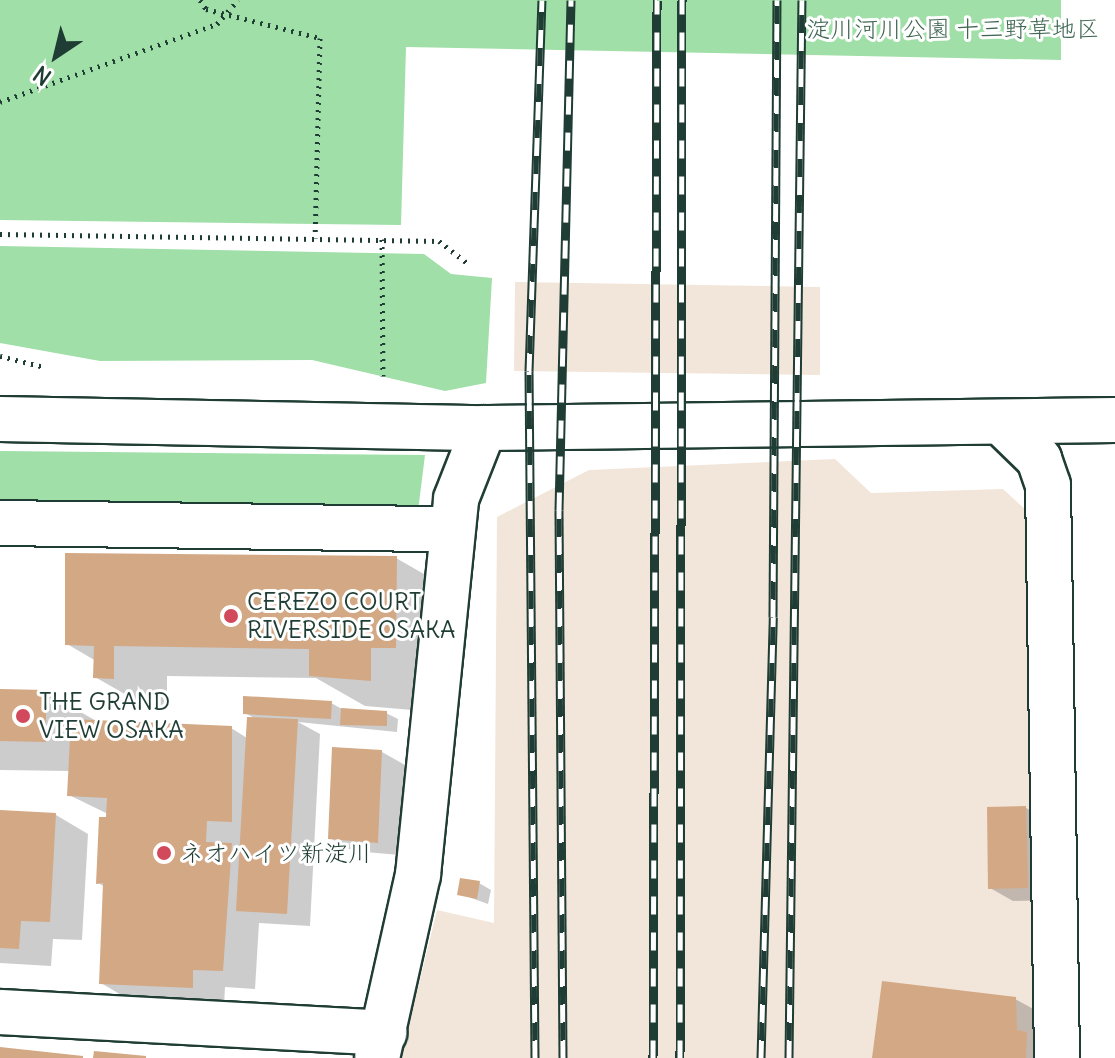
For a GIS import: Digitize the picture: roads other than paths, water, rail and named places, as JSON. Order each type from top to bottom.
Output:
[{"type":"street","points":[[0,419],[484,428],[1115,420]]},
{"type":"street","points":[[1002,423],[1039,459],[1048,485],[1057,1058]]},
{"type":"street","points":[[0,1012],[262,1042],[380,1045],[418,875],[452,529],[467,462],[484,428]]},
{"type":"street","points":[[0,523],[452,529]]},
{"type":"railway","points":[[535,1058],[529,371],[542,0]]},
{"type":"railway","points":[[563,1058],[559,510],[571,0]]},
{"type":"railway","points":[[653,1058],[657,0]]},
{"type":"railway","points":[[680,1058],[682,0]]},
{"type":"railway","points":[[761,1058],[773,617],[777,0]]},
{"type":"railway","points":[[789,1058],[802,0]]},
{"type":"place","name":"CEREZO COURT RIVERSIDE OSAKA","points":[[231,616]]},
{"type":"place","name":"THE GRAND VIEW OSAKA","points":[[23,716]]},
{"type":"place","name":"ネオハイツ新淀川","points":[[164,853]]},
{"type":"park label","name":"淀川河川公園 十三野草地区","points":[[953,29]]}]
